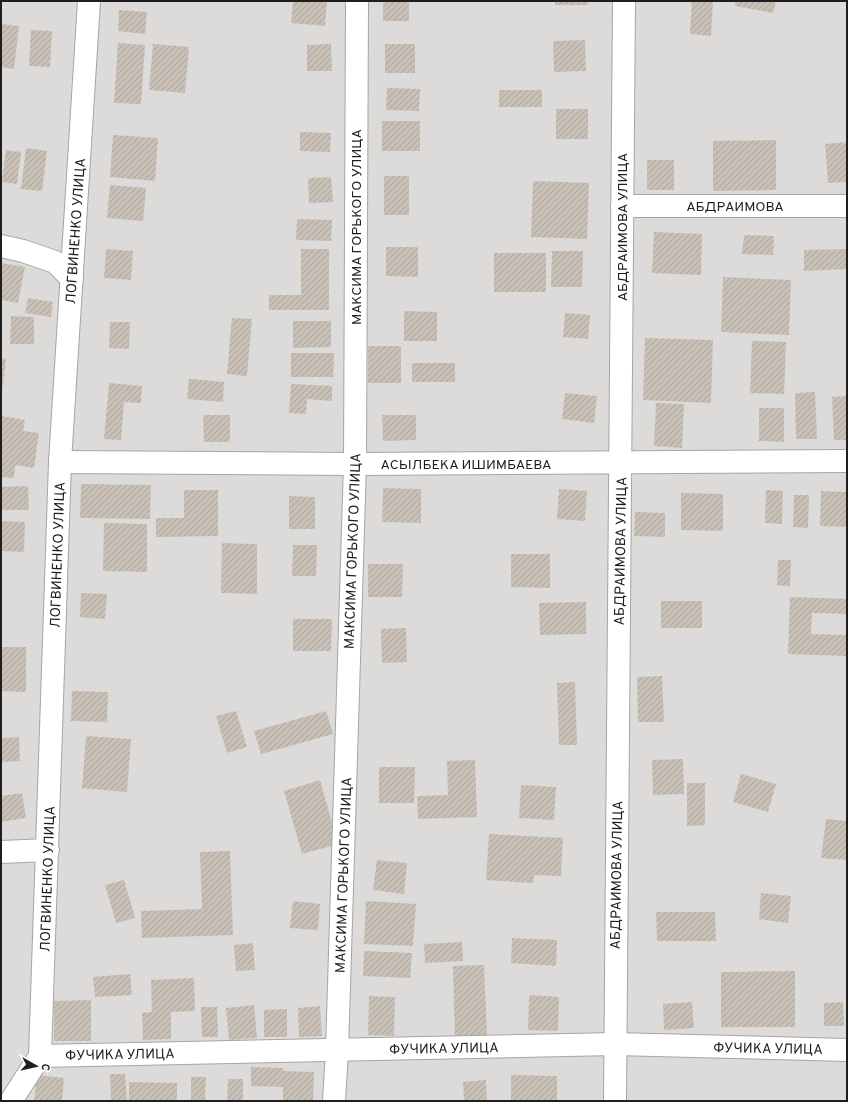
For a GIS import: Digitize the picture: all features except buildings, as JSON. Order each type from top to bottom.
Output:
[{"type":"street","name":"ЛОГВИНЕНКО УЛИЦА","points":[[12,1101],[40,1056],[60,462],[89,1]]},
{"type":"street","name":"МАКСИМА ГОРЬКОГО УЛИЦА","points":[[334,1101],[337,1051],[355,464],[357,1]]},
{"type":"street","name":"АБДРАИМОВА УЛИЦА","points":[[615,1101],[624,1]]},
{"type":"street","name":"АБДРАИМОВА","points":[[622,206],[847,206]]},
{"type":"street","points":[[1,246],[23,251],[55,262],[72,279]]},
{"type":"street","name":"АСЫЛБЕКА ИШИМБАЕВА","points":[[60,462],[355,464],[847,461]]},
{"type":"street","points":[[1,852],[48,850]]},
{"type":"street","name":"ФУЧИКА УЛИЦА","points":[[40,1056],[615,1044],[847,1050]]},
{"type":"shaded area","points":[[1,1],[847,1],[847,1101],[1,1101]]}]
